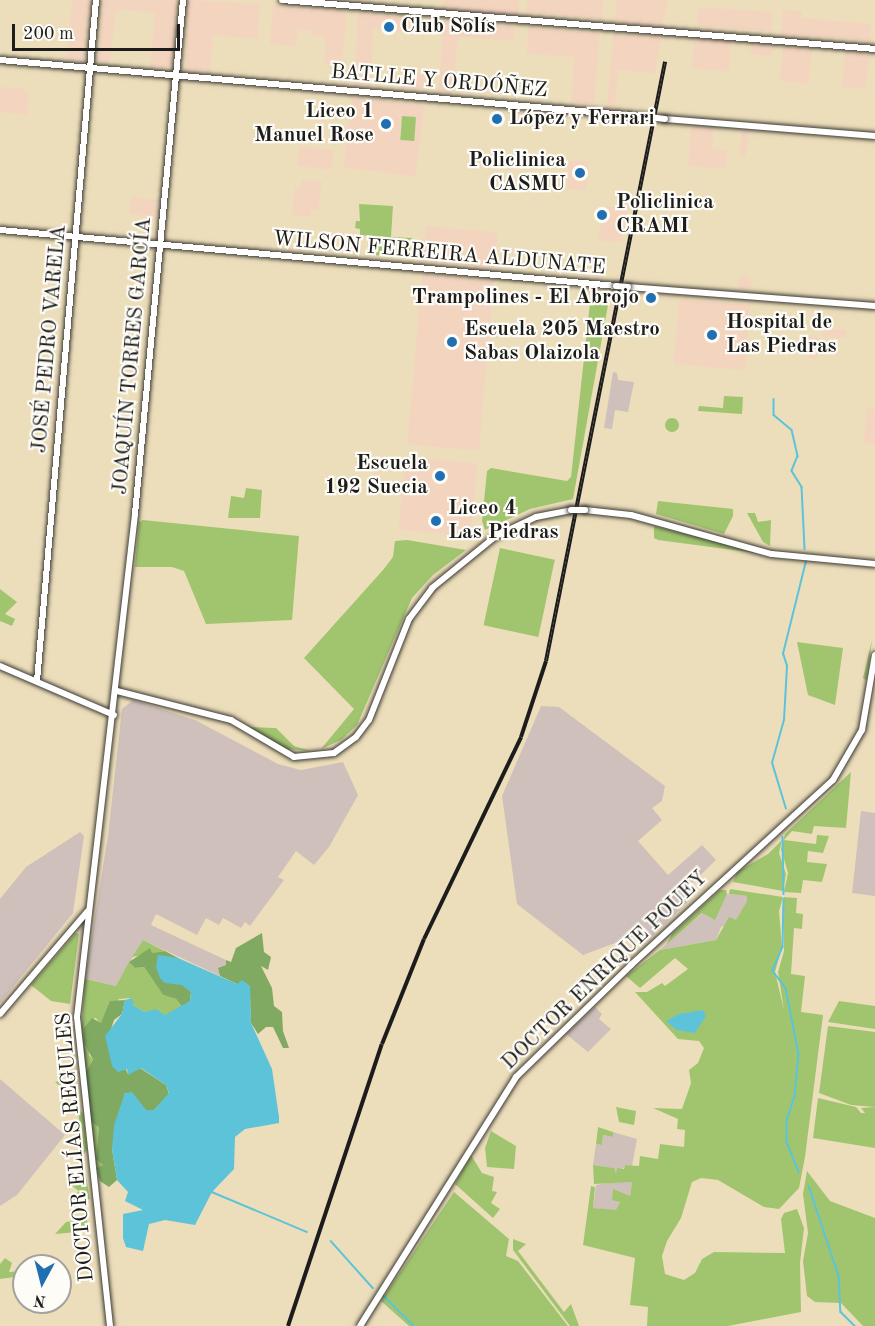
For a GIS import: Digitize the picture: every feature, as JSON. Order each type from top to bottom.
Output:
[{"type":"street","name":"JOSÉ PEDRO VARELA","points":[[37,681],[96,0]]},
{"type":"street","name":"JOAQUÍN TORRES GARCÍA","points":[[114,715],[183,0]]},
{"type":"street","points":[[282,0],[875,49]]},
{"type":"street","name":"BATLLE Y ORDÓÑEZ","points":[[0,60],[875,135]]},
{"type":"street","name":"WILSON FERREIRA ALDUNATE","points":[[0,230],[160,247],[875,306]]},
{"type":"street","points":[[117,691],[231,720],[294,757],[334,753],[356,737],[369,720],[410,619],[432,588],[495,536],[536,517],[571,510],[632,515],[762,552],[875,564]]},
{"type":"street","name":"DOCTOR ENRIQUE POUEY","points":[[360,1326],[516,1077],[631,965],[833,780],[862,730],[875,655]]},
{"type":"street","points":[[0,666],[114,715]]},
{"type":"street","name":"DOCTOR ELÍAS REGULES","points":[[110,1326],[77,1031],[88,910],[114,715]]},
{"type":"street","points":[[0,1014],[88,910]]},
{"type":"shaded area","points":[[72,0],[90,0],[84,61],[66,60]]},
{"type":"shaded area","points":[[104,0],[177,0],[171,67],[150,67],[155,13],[116,9],[110,63],[98,62]]},
{"type":"shaded area","points":[[188,0],[260,4],[258,39],[213,35],[210,72],[185,70]]},
{"type":"shaded area","points":[[444,0],[519,0],[518,16],[443,9]]},
{"type":"shaded area","points":[[528,0],[603,0],[602,19],[526,12]]},
{"type":"shaded area","points":[[616,0],[668,0],[662,26],[615,22]]},
{"type":"shaded area","points":[[273,5],[347,11],[342,66],[324,64],[326,37],[311,35],[311,30],[298,29],[296,46],[270,44]]},
{"type":"shaded area","points":[[698,7],[773,12],[771,31],[697,26]]},
{"type":"shaded area","points":[[783,10],[802,11],[802,18],[871,24],[870,41],[781,34]]},
{"type":"shaded area","points":[[358,13],[431,20],[430,34],[373,29],[371,86],[354,85]]},
{"type":"shaded area","points":[[444,21],[515,27],[514,41],[458,37],[452,94],[438,92]]},
{"type":"shaded area","points":[[528,27],[600,34],[594,105],[571,102],[574,57],[527,54]]},
{"type":"shaded area","points":[[613,34],[661,38],[655,74],[618,69],[615,107],[607,107]]},
{"type":"shaded area","points":[[695,35],[732,39],[728,72],[692,68]]},
{"type":"shaded area","points":[[752,41],[773,43],[772,56],[751,54]]},
{"type":"shaded area","points":[[783,47],[812,50],[808,84],[779,81]]},
{"type":"shaded area","points":[[845,53],[869,55],[866,89],[842,87]]},
{"type":"shaded area","points":[[401,71],[426,74],[425,89],[400,89]]},
{"type":"shaded area","points":[[0,87],[21,88],[29,95],[27,115],[0,112]]},
{"type":"shaded area","name":"Liceo 1 Manuel Rose","points":[[352,97],[424,106],[416,176],[343,167]]},
{"type":"shaded area","points":[[694,126],[714,127],[712,148],[727,150],[725,169],[688,166],[691,128]]},
{"type":"shaded area","points":[[742,131],[749,132],[746,156],[739,155]]},
{"type":"shaded area","points":[[299,146],[334,150],[331,170],[297,166]]},
{"type":"shaded area","points":[[569,161],[588,162],[587,190],[568,189]]},
{"type":"shaded area","points":[[302,180],[322,181],[318,210],[311,210],[310,217],[292,215],[295,187],[301,187]]},
{"type":"shaded area","points":[[131,197],[158,200],[156,217],[129,214]]},
{"type":"shaded area","points":[[602,206],[628,208],[621,242],[598,241]]},
{"type":"shaded area","points":[[426,226],[498,232],[495,268],[423,262]]},
{"type":"shaded area","name":"Escuela 205 Maestro Sabas Olaizola","points":[[422,275],[494,281],[479,451],[407,444]]},
{"type":"shaded area","points":[[745,276],[750,278],[752,283],[750,288],[745,290],[740,288],[738,283],[740,278]]},
{"type":"shaded area","name":"Hospital de Las Piedras","points":[[679,299],[751,305],[745,370],[673,364]]},
{"type":"shaded area","points":[[822,329],[846,330],[846,338],[822,337]]},
{"type":"shaded area","points":[[809,336],[819,337],[817,359],[807,358]]},
{"type":"shaded area","points":[[613,372],[617,373],[618,380],[634,382],[628,412],[615,410],[612,429],[604,428]]},
{"type":"shaded area","points":[[867,408],[875,410],[875,445],[864,443]]},
{"type":"shaded area","points":[[406,456],[478,464],[470,537],[398,530]]},
{"type":"shaded area","points":[[133,700],[195,720],[278,764],[301,770],[343,762],[358,795],[329,847],[314,865],[296,851],[278,877],[284,880],[250,926],[245,922],[241,928],[223,918],[219,925],[206,918],[197,935],[156,914],[151,925],[226,960],[226,965],[218,968],[220,976],[143,940],[116,986],[85,979],[108,836],[122,709]]},
{"type":"shaded area","points":[[541,706],[559,707],[665,786],[662,801],[652,808],[662,820],[638,841],[668,875],[702,845],[716,860],[684,891],[691,899],[642,946],[634,936],[583,955],[517,904],[502,796]]},
{"type":"shaded area","points":[[861,811],[875,813],[875,896],[852,893]]},
{"type":"shaded area","points":[[80,832],[84,836],[73,913],[0,1003],[0,899],[26,867]]},
{"type":"shaded area","points":[[727,894],[747,896],[747,901],[736,921],[721,927],[716,940],[660,950],[703,913],[714,919]]},
{"type":"shaded area","points":[[595,1007],[602,1014],[599,1019],[611,1029],[588,1052],[566,1034]]},
{"type":"shaded area","points":[[0,1079],[65,1135],[17,1195],[0,1206]]},
{"type":"shaded area","points":[[613,1132],[637,1139],[632,1166],[626,1165],[617,1174],[613,1173],[613,1168],[593,1165],[596,1144],[602,1145],[603,1135],[613,1137]]},
{"type":"shaded area","points":[[616,1181],[632,1182],[630,1196],[613,1190],[620,1202],[616,1211],[593,1208],[596,1185]]},
{"type":"green space","points":[[402,116],[416,117],[414,141],[400,140]]},
{"type":"green space","points":[[359,204],[393,206],[391,237],[412,238],[409,257],[370,255],[371,236],[360,235],[360,229],[355,228],[356,221],[360,221]]},
{"type":"green space","points":[[590,303],[608,305],[573,499],[530,509],[485,530],[482,521],[487,471],[491,468],[567,481],[571,477]]},
{"type":"green space","points":[[724,396],[743,397],[742,414],[698,411],[699,406],[723,408]]},
{"type":"green space","points":[[672,418],[677,420],[679,425],[677,430],[672,432],[667,430],[665,425],[667,420]]},
{"type":"green space","points":[[246,488],[262,490],[260,518],[228,518],[231,496],[244,498]]},
{"type":"green space","points":[[658,501],[733,509],[733,516],[724,534],[656,514]]},
{"type":"green space","points":[[747,513],[755,513],[758,522],[771,520],[770,546],[763,542]]},
{"type":"green space","points":[[143,520],[299,536],[292,620],[206,624],[184,571],[172,567],[135,567],[139,522]]},
{"type":"green space","points":[[654,526],[756,553],[658,540],[654,538]]},
{"type":"green space","points":[[407,540],[466,550],[433,575],[412,598],[357,725],[341,740],[321,749],[354,709],[304,658],[383,570],[393,557],[395,541]]},
{"type":"green space","points":[[500,548],[555,560],[538,637],[484,625]]},
{"type":"green space","points":[[0,589],[17,602],[5,614],[15,619],[12,626],[0,621]]},
{"type":"green space","points":[[872,640],[869,663],[866,680],[863,678]]},
{"type":"green space","points":[[797,642],[843,648],[835,705],[808,695]]},
{"type":"green space","points":[[249,727],[276,728],[294,746],[311,751],[285,749]]},
{"type":"green space","points":[[851,772],[846,828],[814,826],[812,834],[792,831],[784,840],[816,844],[817,835],[829,836],[823,853],[808,851],[807,862],[827,864],[822,882],[803,880],[801,893],[784,892],[788,873],[781,849],[785,834]]},
{"type":"green space","points":[[782,840],[779,853],[786,874],[783,891],[733,882],[737,872],[768,854]]},
{"type":"green space","points":[[730,889],[783,897],[779,911],[782,947],[775,972],[784,1010],[778,972],[784,951],[784,897],[797,898],[796,913],[803,914],[802,929],[794,928],[791,974],[805,976],[801,1012],[823,1015],[805,1157],[799,1188],[779,1209],[764,1207],[718,1180],[701,1178],[692,1182],[681,1218],[667,1241],[662,1256],[665,1274],[684,1280],[695,1273],[702,1259],[714,1252],[785,1253],[781,1219],[784,1213],[797,1209],[804,1228],[800,1263],[801,1312],[728,1326],[647,1326],[648,1307],[630,1305],[635,1258],[583,1245],[591,1186],[595,1187],[593,1208],[616,1210],[620,1202],[612,1200],[613,1189],[630,1196],[632,1182],[594,1184],[593,1165],[614,1168],[616,1174],[617,1168],[624,1169],[625,1165],[639,1166],[640,1156],[658,1159],[660,1144],[684,1147],[685,1130],[677,1129],[678,1119],[653,1108],[682,1109],[691,1083],[689,1070],[698,1063],[704,1048],[699,1041],[678,1039],[635,992],[647,992],[662,983],[665,986],[688,969],[675,958],[640,988],[626,976],[660,950],[716,940],[729,917],[736,920],[747,901],[747,896],[729,894]]},
{"type":"green space","points":[[720,890],[726,890],[727,894],[715,920],[702,913],[666,945],[672,934]]},
{"type":"green space","points":[[76,933],[79,934],[70,1004],[51,1001],[31,985]]},
{"type":"green space","points":[[262,933],[264,952],[271,957],[268,970],[261,966],[272,988],[274,1006],[282,1012],[283,1031],[289,1048],[283,1048],[273,1027],[266,1027],[258,1034],[251,1023],[250,996],[237,984],[220,976],[218,968],[226,965],[226,960],[231,962],[236,948]]},
{"type":"green space","points":[[143,940],[165,951],[132,957]]},
{"type":"green space","points":[[150,948],[152,953],[165,951],[178,958],[182,984],[191,992],[190,1001],[183,1008],[176,999],[163,995],[144,967],[135,968],[129,962]]},
{"type":"green space","points":[[129,962],[135,968],[144,967],[163,995],[176,999],[183,1008],[166,1015],[145,1012],[134,1006],[131,998],[119,999],[100,1024],[96,1018],[92,1019],[89,1055],[93,1060],[85,1073],[81,1039],[85,979],[116,986]]},
{"type":"green space","points":[[125,1000],[122,1014],[114,1020],[109,1035],[128,1074],[140,1068],[166,1085],[169,1094],[154,1110],[146,1110],[125,1093],[112,1149],[117,1180],[109,1187],[100,1181],[96,1168],[103,1165],[96,1159],[99,1127],[90,1122],[85,1073],[93,1060],[84,1042],[84,1028],[92,1018],[101,1023],[110,1001]]},
{"type":"green space","points":[[839,1001],[875,1006],[875,1029],[828,1022]]},
{"type":"green space","points":[[828,1026],[875,1032],[875,1107],[851,1105],[819,1093]]},
{"type":"green space","points":[[73,1078],[74,1098],[55,1082]]},
{"type":"green space","points":[[818,1098],[856,1107],[861,1113],[865,1113],[861,1108],[875,1107],[875,1148],[813,1138]]},
{"type":"green space","points":[[616,1107],[636,1111],[634,1125],[619,1122]]},
{"type":"green space","points":[[78,1109],[83,1114],[87,1150],[83,1155]]},
{"type":"green space","points":[[90,1122],[99,1127],[96,1159],[103,1165],[97,1168]]},
{"type":"green space","points":[[598,1127],[613,1132],[613,1137],[603,1135],[602,1145],[596,1144]]},
{"type":"green space","points":[[491,1131],[516,1146],[514,1169],[487,1167],[485,1148]]},
{"type":"green space","points":[[471,1155],[482,1173],[494,1177],[492,1191],[497,1192],[491,1203],[500,1209],[493,1218],[455,1184]]},
{"type":"green space","points":[[84,1166],[90,1199],[68,1203],[79,1191],[68,1183]]},
{"type":"green space","points":[[807,1171],[830,1201],[875,1218],[875,1326],[863,1326],[841,1303],[815,1302],[807,1296],[803,1261],[808,1233],[803,1194]]},
{"type":"green space","points":[[454,1192],[509,1239],[506,1256],[518,1261],[568,1326],[409,1326],[381,1301]]},
{"type":"green space","points":[[87,1219],[88,1231],[55,1234],[66,1222]]},
{"type":"green space","points":[[513,1239],[526,1244],[518,1251],[564,1312],[571,1304],[579,1326],[570,1326],[513,1250]]},
{"type":"green space","points":[[5,1258],[12,1263],[9,1272],[12,1272],[12,1277],[0,1279],[0,1264]]},
{"type":"water","points":[[158,955],[178,958],[237,984],[242,980],[250,986],[251,1023],[272,1069],[279,1123],[245,1129],[235,1137],[234,1169],[212,1192],[195,1225],[165,1220],[149,1224],[143,1251],[126,1247],[123,1238],[123,1214],[143,1210],[125,1201],[128,1192],[117,1180],[112,1149],[114,1125],[125,1093],[132,1092],[146,1110],[154,1110],[169,1093],[166,1085],[141,1068],[128,1075],[127,1069],[118,1072],[112,1066],[105,1036],[122,1014],[125,1000],[132,998],[134,1006],[145,1012],[156,1009],[165,1015],[190,1001],[191,992],[182,985],[165,983],[160,978],[156,967]]},
{"type":"water","points":[[703,1010],[706,1016],[695,1033],[677,1030],[666,1021],[679,1014]]},
{"type":"waterway","points":[[774,399],[774,415],[792,430],[798,456],[792,471],[802,487],[805,549]]},
{"type":"waterway","points":[[786,809],[772,763],[784,720],[787,666],[783,654],[806,561]]},
{"type":"waterway","points":[[783,837],[784,894]]},
{"type":"waterway","points":[[784,899],[783,947],[773,971],[786,988],[799,1054],[795,1097],[787,1120],[787,1142],[799,1172]]},
{"type":"waterway","points":[[809,1186],[839,1276],[841,1312],[855,1326]]},
{"type":"waterway","points":[[212,1192],[307,1232]]},
{"type":"waterway","points":[[331,1241],[373,1288]]},
{"type":"waterway","points":[[383,1295],[414,1326]]},
{"type":"railway","points":[[288,1326],[382,1044],[424,939],[521,737],[546,661],[665,62]]},
{"type":"place","name":"Club Solís","points":[[389,27]]},
{"type":"place","name":"López y Ferrari","points":[[497,119]]},
{"type":"place","name":"Liceo 1 Manuel Rose","points":[[386,124]]},
{"type":"place","name":"Policlinica CASMU","points":[[580,173]]},
{"type":"place","name":"Policlinica CRAMI","points":[[602,215]]},
{"type":"place","name":"Trampolines - El Abrojo","points":[[651,298]]},
{"type":"place","name":"Hospital de Las Piedras","points":[[712,335]]},
{"type":"place","name":"Escuela 205 Maestro Sabas Olaizola","points":[[452,342]]},
{"type":"place","name":"Escuela 192 Suecia","points":[[440,476]]},
{"type":"place","name":"Liceo 4 Las Piedras","points":[[436,521]]}]
